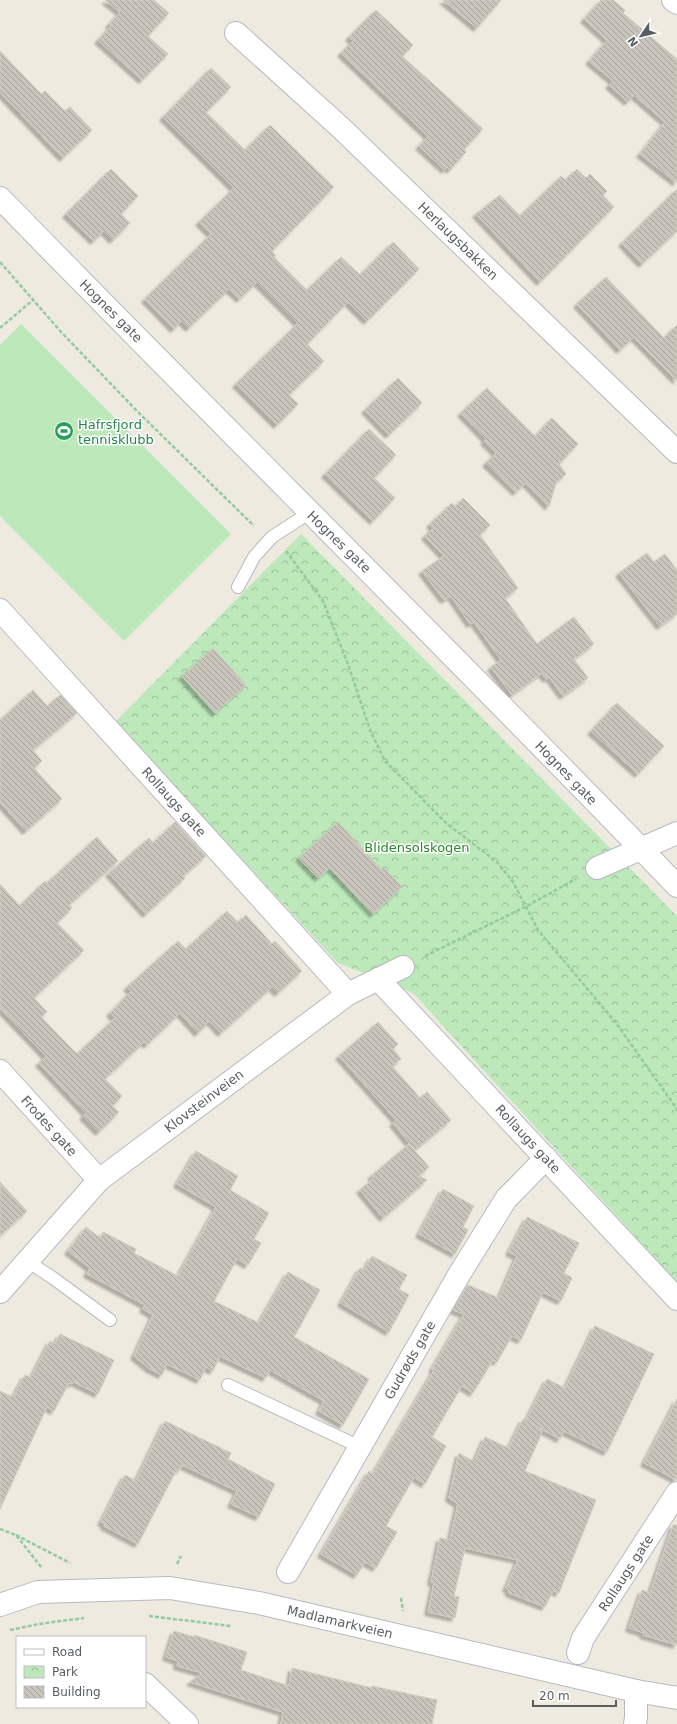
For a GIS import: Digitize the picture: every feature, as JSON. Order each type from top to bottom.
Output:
[{"type":"street","points":[[673,0],[677,3]]},
{"type":"street","name":"Herlaugsbakken","points":[[236,33],[284,75],[340,128],[677,452]]},
{"type":"street","name":"Hognes gate","points":[[0,198],[309,513],[387,589],[677,886]]},
{"type":"street","name":"Rollaugs gate","points":[[0,610],[348,994]]},
{"type":"street","points":[[597,868],[677,833]]},
{"type":"street","name":"Klovsteinveien","points":[[0,1292],[99,1180],[348,994],[403,967]]},
{"type":"street","name":"Rollaugs gate","points":[[378,979],[677,1299]]},
{"type":"street","name":"Frodes gate","points":[[0,1071],[99,1180]]},
{"type":"street","name":"Gudrøds gate","points":[[288,1572],[460,1273],[506,1199],[546,1158]]},
{"type":"street","name":"Rollaugs gate","points":[[578,1654],[583,1638],[677,1493]]},
{"type":"street","name":"Madlamarkveien","points":[[0,1605],[38,1592],[170,1588],[260,1603],[636,1691],[677,1698]]},
{"type":"street","points":[[146,1685],[187,1724]]},
{"type":"street","points":[[635,1724],[636,1691]]},
{"type":"lane","points":[[238,587],[254,557],[272,537],[309,513]]},
{"type":"lane","points":[[27,1261],[53,1278],[110,1320]]},
{"type":"lane","points":[[228,1385],[360,1447]]},
{"type":"path","points":[[0,262],[62,333],[136,410],[256,528],[281,544],[323,601],[348,664],[370,730],[385,761],[446,823],[497,862],[513,882],[527,906],[538,930],[616,1022],[677,1109]]},
{"type":"path","points":[[0,328],[33,300]]},
{"type":"path","points":[[403,967],[527,906],[597,868]]},
{"type":"path","points":[[0,1529],[16,1535],[70,1562]]},
{"type":"path","points":[[16,1535],[41,1567]]},
{"type":"path","points":[[401,1598],[404,1616]]},
{"type":"path","points":[[147,1616],[237,1627]]},
{"type":"path","points":[[8,1631],[39,1624],[91,1617]]},
{"type":"green space","name":"Hafrsfjord tennisklubb","points":[[21,324],[231,534],[124,641],[0,516],[0,345]]},
{"type":"green space","name":"Blidensolskogen","points":[[301,534],[677,916],[677,1282],[413,993],[338,963],[115,722]]},
{"type":"building","points":[[105,0],[154,0],[169,13],[148,36],[168,54],[142,80],[98,40],[111,26],[109,24],[120,12]]},
{"type":"building","points":[[443,0],[501,0],[477,28]]},
{"type":"building","points":[[601,0],[613,0],[625,10],[623,13],[677,59],[677,183],[640,154],[665,122],[634,95],[628,102],[609,85],[613,81],[589,61],[607,40],[584,19]]},
{"type":"building","points":[[376,10],[413,45],[402,56],[483,129],[464,149],[466,152],[450,170],[447,167],[445,170],[419,146],[428,136],[341,53],[353,41],[349,37]]},
{"type":"building","points":[[0,51],[41,94],[45,91],[65,111],[70,107],[92,130],[63,158],[0,92]]},
{"type":"building","points":[[211,68],[231,87],[206,112],[245,150],[270,125],[334,187],[272,251],[276,256],[274,257],[307,290],[341,257],[360,275],[393,242],[419,269],[367,321],[348,302],[307,344],[324,361],[289,395],[298,404],[277,425],[236,384],[298,323],[257,282],[240,299],[229,289],[189,328],[182,321],[174,329],[145,299],[211,234],[199,222],[234,188],[163,117]]},
{"type":"building","points":[[111,169],[138,196],[121,214],[130,223],[113,240],[104,231],[94,241],[66,214]]},
{"type":"building","points":[[577,169],[586,178],[590,174],[607,191],[603,195],[614,207],[540,282],[476,214],[500,195],[520,216],[561,176],[565,180]]},
{"type":"building","points":[[677,189],[677,231],[642,264],[622,243]]},
{"type":"building","points":[[606,277],[664,338],[677,325],[677,381],[634,337],[620,350],[577,304]]},
{"type":"building","points":[[398,378],[422,403],[389,435],[365,410]]},
{"type":"building","points":[[487,388],[535,436],[552,418],[578,444],[559,464],[566,474],[556,483],[549,507],[526,483],[516,492],[486,463],[496,453],[484,441],[486,439],[461,413]]},
{"type":"building","points":[[369,429],[396,455],[374,478],[395,498],[373,521],[325,474]]},
{"type":"building","points":[[463,498],[490,525],[480,535],[518,588],[505,598],[537,644],[574,617],[594,644],[574,659],[588,678],[563,696],[549,677],[546,679],[542,673],[512,695],[491,667],[501,660],[474,622],[470,624],[451,596],[444,600],[422,571],[444,556],[425,536],[433,528],[430,524],[452,503],[455,507]]},
{"type":"building","points":[[647,553],[654,562],[665,554],[677,570],[677,614],[660,626],[619,573]]},
{"type":"building","points":[[213,648],[246,685],[215,713],[182,676]]},
{"type":"building","points":[[33,690],[47,706],[60,695],[77,713],[33,750],[42,761],[34,768],[62,799],[26,831],[0,802],[0,720]]},
{"type":"building","points":[[617,703],[664,746],[638,774],[591,731]]},
{"type":"building","points":[[175,822],[206,856],[183,876],[185,878],[146,914],[109,873],[149,838],[153,843]]},
{"type":"building","points":[[338,822],[382,870],[384,868],[402,887],[373,914],[330,868],[318,878],[299,858]]},
{"type":"building","points":[[97,837],[118,861],[69,905],[72,908],[57,923],[84,950],[34,998],[47,1012],[41,1017],[77,1054],[115,1018],[110,1013],[131,991],[127,987],[178,941],[186,949],[227,911],[238,922],[246,915],[272,944],[275,941],[302,971],[278,993],[272,987],[221,1033],[210,1021],[198,1033],[180,1013],[147,1045],[144,1042],[105,1079],[122,1096],[112,1106],[119,1112],[99,1132],[83,1116],[86,1113],[39,1063],[46,1056],[0,1008],[0,884],[20,906],[45,881],[47,883]]},
{"type":"building","points":[[378,1022],[398,1044],[393,1049],[401,1059],[392,1066],[420,1098],[427,1092],[451,1120],[415,1150],[393,1123],[396,1120],[339,1056]]},
{"type":"building","points":[[409,1144],[429,1167],[419,1176],[427,1180],[383,1218],[360,1190],[374,1178],[371,1176]]},
{"type":"building","points":[[196,1151],[238,1176],[230,1190],[269,1213],[254,1239],[261,1243],[248,1265],[237,1259],[214,1301],[259,1323],[288,1272],[320,1290],[294,1337],[369,1379],[343,1425],[319,1411],[324,1401],[270,1370],[266,1378],[220,1356],[213,1371],[206,1367],[200,1380],[167,1364],[162,1375],[150,1369],[134,1356],[153,1315],[143,1309],[145,1305],[87,1274],[90,1268],[68,1251],[86,1227],[100,1238],[103,1232],[136,1249],[134,1253],[178,1276],[216,1207],[177,1184]]},
{"type":"building","points":[[0,1182],[27,1211],[0,1236]]},
{"type":"building","points":[[443,1189],[474,1206],[463,1227],[468,1230],[455,1254],[419,1234]]},
{"type":"building","points":[[527,1217],[579,1243],[564,1273],[572,1278],[561,1301],[543,1292],[521,1340],[512,1336],[497,1362],[493,1360],[473,1393],[462,1386],[432,1437],[446,1446],[425,1484],[414,1477],[386,1526],[397,1532],[376,1568],[365,1562],[357,1575],[321,1554],[369,1471],[373,1474],[434,1370],[432,1369],[464,1314],[453,1310],[468,1285],[499,1298],[517,1256],[509,1252]]},
{"type":"building","points":[[372,1256],[407,1275],[399,1289],[409,1295],[389,1332],[341,1303],[360,1268],[364,1270]]},
{"type":"building","points":[[595,1326],[654,1354],[607,1452],[564,1431],[560,1439],[530,1423],[543,1430],[525,1471],[596,1500],[559,1593],[553,1591],[545,1607],[509,1593],[509,1590],[506,1588],[518,1560],[465,1548],[454,1596],[459,1597],[455,1618],[428,1612],[434,1583],[431,1582],[440,1538],[450,1540],[458,1504],[449,1498],[459,1453],[474,1462],[485,1437],[509,1448],[523,1419],[526,1421],[547,1379],[565,1388]]},
{"type":"building","points":[[60,1334],[114,1360],[98,1394],[74,1382],[72,1384],[69,1383],[54,1411],[47,1407],[0,1509],[0,1391],[13,1397],[25,1375],[31,1378],[50,1341],[55,1344]]},
{"type":"building","points":[[677,1399],[677,1480],[644,1463]]},
{"type":"building","points":[[165,1421],[231,1453],[228,1459],[275,1484],[259,1517],[231,1504],[237,1491],[182,1465],[180,1470],[177,1469],[138,1544],[104,1526],[105,1524],[101,1522],[125,1475],[136,1481]]},
{"type":"building","points":[[673,1525],[677,1525],[677,1645],[643,1635],[644,1633],[629,1628],[642,1590],[650,1593]]},
{"type":"building","points":[[174,1631],[194,1637],[194,1635],[247,1652],[241,1670],[289,1686],[292,1668],[372,1688],[372,1686],[437,1700],[432,1724],[281,1724],[283,1712],[190,1682],[202,1673],[177,1666],[178,1661],[166,1657]]},
{"type":"place","name":"Hafrsfjord tennisklubb","points":[[64,431]]}]
